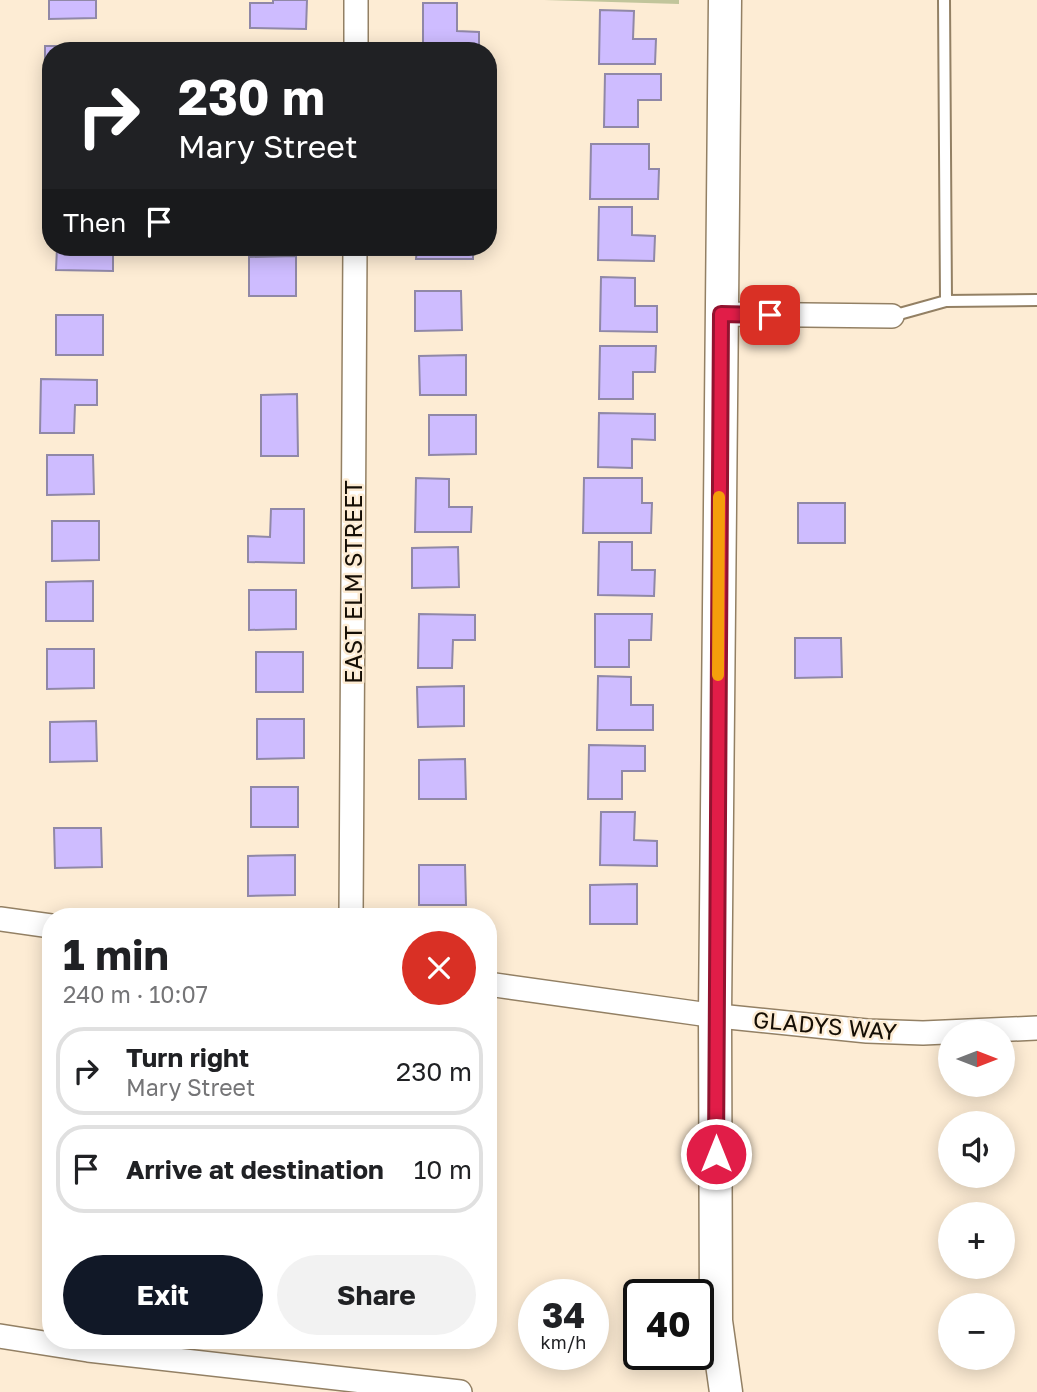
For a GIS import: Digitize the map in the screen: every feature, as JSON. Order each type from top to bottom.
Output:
[{"type":"street","points":[[356,0],[356,42]]},
{"type":"street","points":[[725,0],[715,1015],[716,1321],[726,1392]]},
{"type":"street","name":"EAST ELM STREET","points":[[351,908],[355,256]]},
{"type":"street","points":[[721,314],[892,316]]},
{"type":"street","points":[[0,919],[42,925]]},
{"type":"street","name":"GLADYS WAY","points":[[497,985],[715,1015],[867,1031],[923,1033],[1037,1028]]},
{"type":"street","points":[[0,1335],[42,1342]]},
{"type":"street","points":[[82,1349],[350,1385],[460,1392]]},
{"type":"lane","points":[[944,0],[946,301]]},
{"type":"lane","points":[[892,316],[946,301],[1037,300]]},
{"type":"green space","points":[[544,0],[679,0],[679,4]]},
{"type":"building","points":[[49,0],[96,0],[96,18],[49,19]]},
{"type":"building","points":[[273,0],[307,0],[306,29],[250,28],[250,3],[273,3]]},
{"type":"building","points":[[423,3],[457,3],[457,31],[479,32],[479,42],[423,42]]},
{"type":"building","points":[[600,10],[634,11],[633,39],[656,39],[655,64],[599,64]]},
{"type":"building","points":[[605,74],[661,74],[661,100],[638,100],[638,127],[604,127]]},
{"type":"building","points":[[591,144],[649,144],[649,169],[659,169],[658,199],[590,199]]},
{"type":"building","points":[[599,207],[632,207],[632,235],[655,236],[654,261],[598,260]]},
{"type":"building","points":[[57,256],[113,256],[113,271],[56,270]]},
{"type":"building","points":[[296,256],[296,296],[249,296],[249,257]]},
{"type":"building","points":[[416,256],[473,256],[473,259],[416,259]]},
{"type":"building","points":[[601,277],[635,278],[635,306],[657,306],[657,332],[600,331]]},
{"type":"building","points":[[415,291],[461,291],[462,330],[415,331]]},
{"type":"building","points":[[56,315],[103,315],[103,355],[56,355]]},
{"type":"building","points":[[600,346],[656,346],[655,372],[633,372],[633,399],[599,399]]},
{"type":"building","points":[[466,355],[466,395],[420,395],[419,356]]},
{"type":"building","points":[[41,379],[97,380],[97,405],[75,405],[74,433],[40,433]]},
{"type":"building","points":[[297,394],[298,456],[261,456],[261,395]]},
{"type":"building","points":[[599,413],[655,414],[655,440],[632,439],[632,468],[598,467]]},
{"type":"building","points":[[429,415],[476,415],[476,454],[429,455]]},
{"type":"building","points":[[47,455],[93,455],[94,494],[47,495]]},
{"type":"building","points":[[416,478],[449,479],[449,507],[472,507],[471,532],[415,532]]},
{"type":"building","points":[[584,478],[642,478],[642,503],[652,503],[651,533],[583,533]]},
{"type":"building","points":[[798,503],[845,503],[845,543],[798,543]]},
{"type":"building","points":[[271,509],[304,509],[304,563],[248,562],[248,536],[270,537]]},
{"type":"building","points":[[52,521],[99,521],[99,560],[52,561]]},
{"type":"building","points":[[599,542],[632,542],[632,570],[655,570],[654,596],[598,595]]},
{"type":"building","points":[[458,547],[459,587],[412,588],[412,548]]},
{"type":"building","points":[[93,581],[93,621],[46,621],[46,582]]},
{"type":"building","points":[[249,590],[296,590],[296,629],[249,630]]},
{"type":"building","points":[[419,614],[475,615],[475,640],[453,640],[452,668],[418,668]]},
{"type":"building","points":[[595,614],[652,614],[651,640],[629,640],[629,667],[595,667]]},
{"type":"building","points":[[795,638],[841,638],[842,677],[795,678]]},
{"type":"building","points":[[47,649],[94,649],[94,688],[47,689]]},
{"type":"building","points":[[256,652],[303,652],[303,692],[256,692]]},
{"type":"building","points":[[598,676],[631,677],[631,705],[653,705],[653,730],[597,730]]},
{"type":"building","points":[[464,686],[464,726],[418,727],[417,687]]},
{"type":"building","points":[[257,719],[304,719],[304,758],[257,759]]},
{"type":"building","points":[[96,721],[97,761],[50,762],[50,722]]},
{"type":"building","points":[[589,745],[645,746],[645,771],[622,771],[622,799],[588,799]]},
{"type":"building","points":[[465,759],[466,799],[419,799],[419,760]]},
{"type":"building","points":[[251,787],[298,787],[298,827],[251,827]]},
{"type":"building","points":[[601,812],[635,812],[634,840],[657,841],[657,866],[600,865]]},
{"type":"building","points":[[54,828],[101,828],[102,867],[55,868]]},
{"type":"building","points":[[295,855],[295,895],[248,896],[248,856]]},
{"type":"building","points":[[419,865],[465,865],[466,905],[419,905]]},
{"type":"building","points":[[637,884],[637,924],[590,924],[590,885]]},
{"type":"slow traffic","points":[[718,675],[719,497]]},
{"type":"route","points":[[716,1154],[721,314],[770,315]]}]
